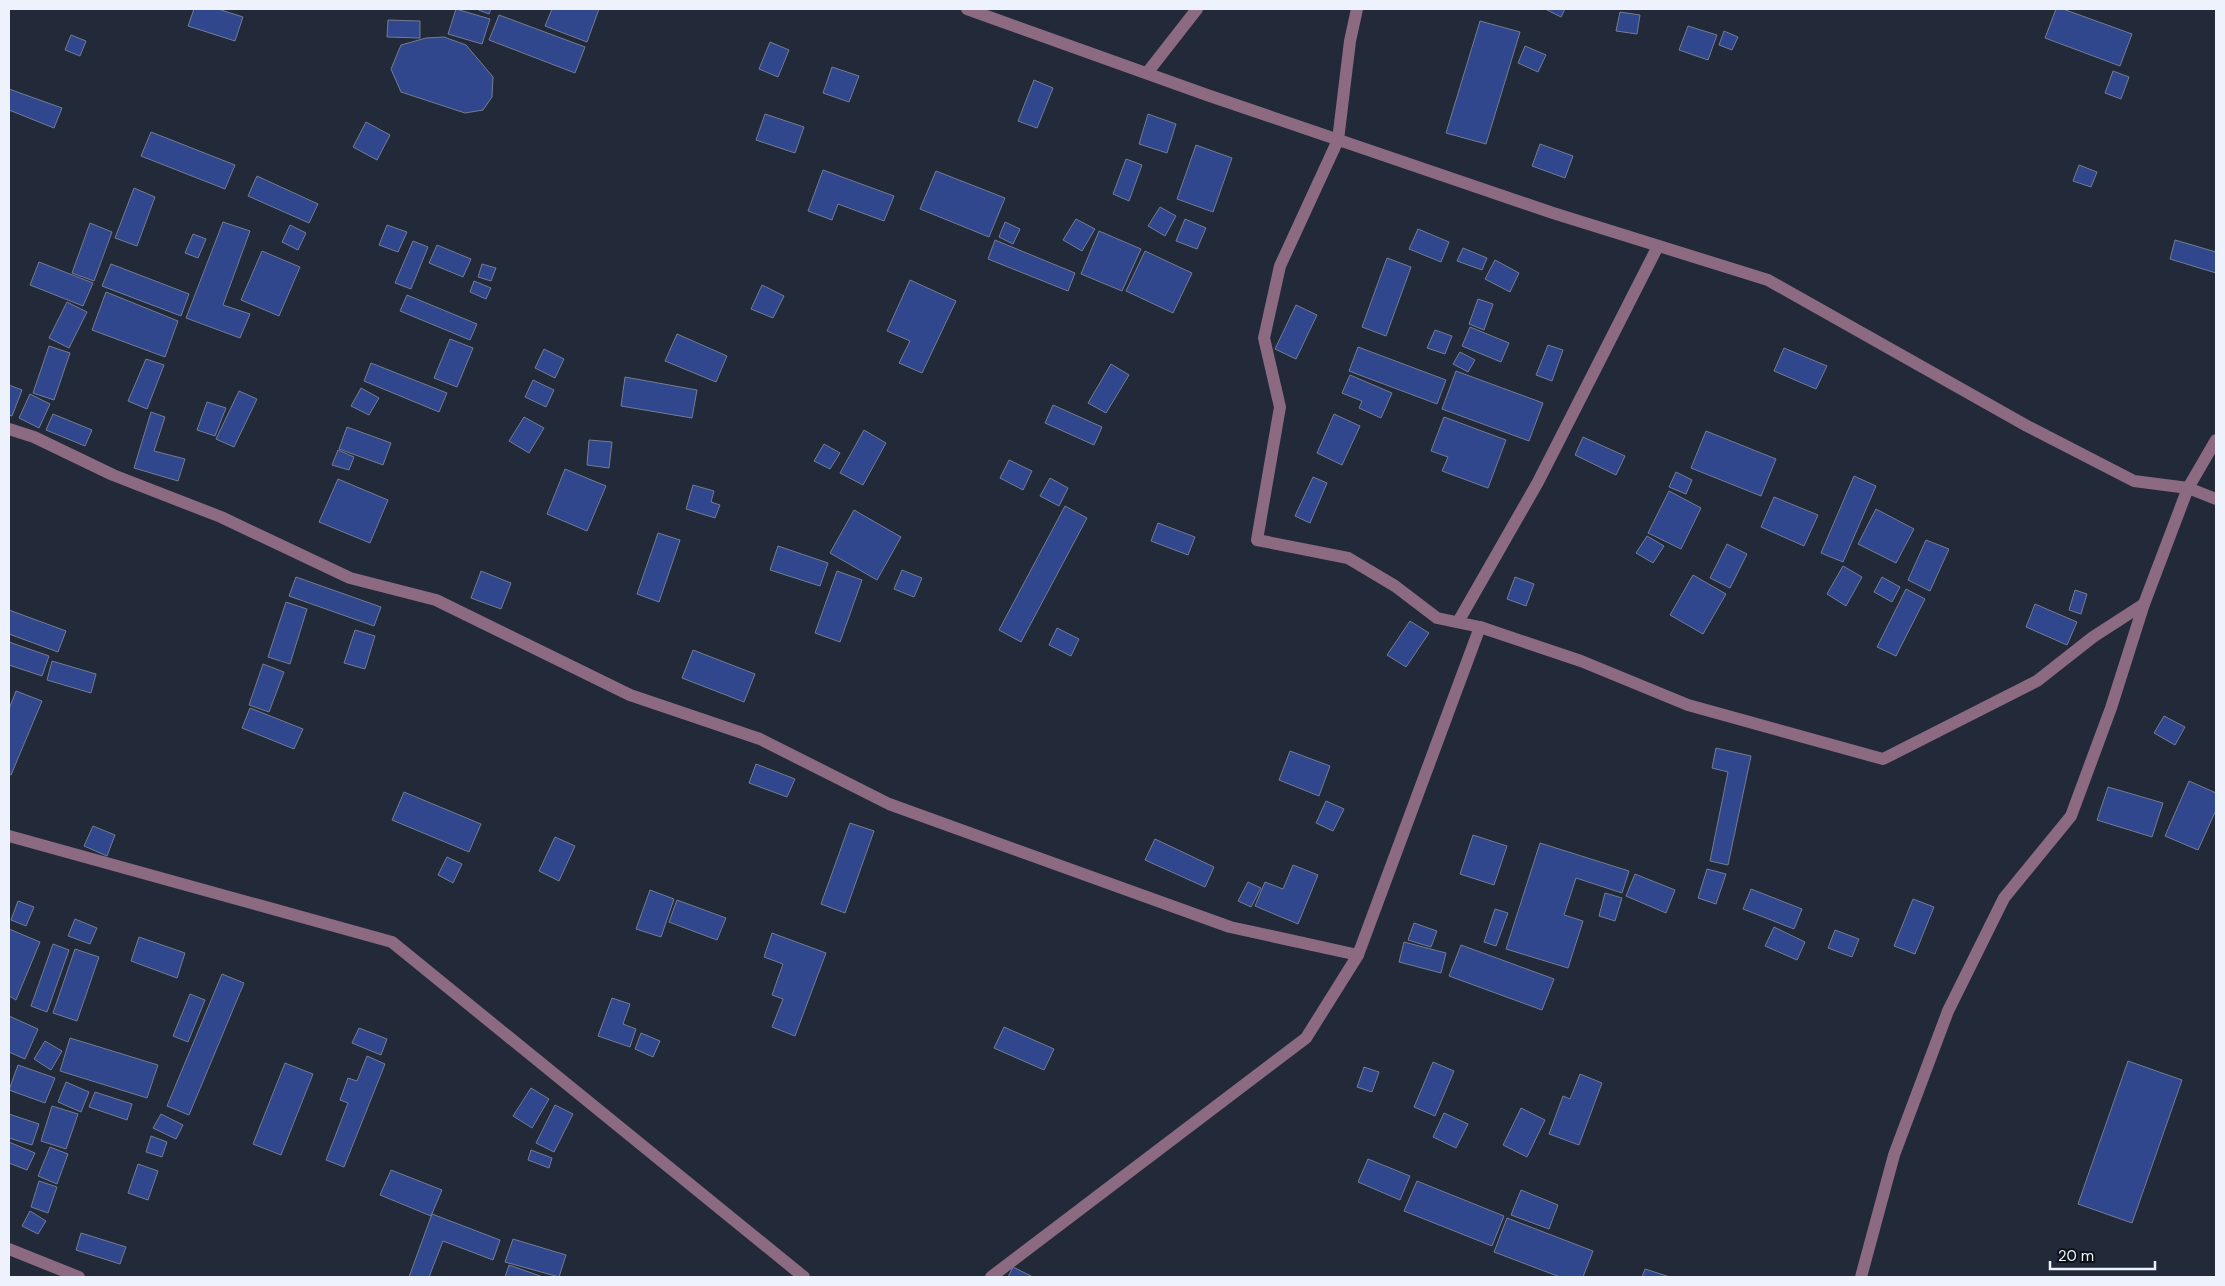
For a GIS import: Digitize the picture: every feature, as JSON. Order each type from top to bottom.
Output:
[{"type":"street","points":[[967,9],[1338,140],[1553,213],[1768,280],[2027,426],[2134,481],[2188,488],[2216,499]]},
{"type":"street","points":[[1147,73],[1197,9]]},
{"type":"street","points":[[1357,9],[1350,41],[1338,140],[1280,266],[1264,338],[1280,407],[1257,540],[1348,558],[1395,586],[1437,618],[1480,627],[1581,661],[1688,705],[1883,759],[2037,681],[2093,637],[2144,604]]},
{"type":"street","points":[[1458,622],[1538,482],[1658,246]]},
{"type":"street","points":[[9,430],[34,437],[114,474],[221,518],[350,578],[436,600],[630,695],[760,739],[889,804],[1230,927],[1358,955]]},
{"type":"street","points":[[1861,1277],[1894,1155],[1948,1011],[2004,898],[2071,816],[2110,708],[2144,604],[2188,488],[2216,440]]},
{"type":"street","points":[[991,1277],[1306,1038],[1358,955],[1480,627]]},
{"type":"street","points":[[9,836],[392,942],[804,1277]]},
{"type":"street","points":[[9,1249],[79,1277]]},
{"type":"building","points":[[194,9],[218,9],[243,17],[235,41],[188,26]]},
{"type":"building","points":[[456,9],[490,19],[482,44],[448,34]]},
{"type":"building","points":[[476,9],[491,9],[489,14]]},
{"type":"building","points":[[552,9],[599,9],[587,42],[545,26]]},
{"type":"building","points":[[1545,9],[1565,9],[1561,17]]},
{"type":"building","points":[[2056,9],[2063,9],[2132,34],[2120,66],[2045,38]]},
{"type":"building","points":[[1620,12],[1640,15],[1637,34],[1616,31]]},
{"type":"building","points":[[499,15],[585,47],[575,73],[489,40]]},
{"type":"building","points":[[388,20],[420,21],[420,38],[387,37]]},
{"type":"building","points":[[1480,21],[1520,32],[1486,144],[1446,133]]},
{"type":"building","points":[[1688,26],[1717,35],[1708,60],[1679,50]]},
{"type":"building","points":[[1724,31],[1738,37],[1732,50],[1719,45]]},
{"type":"building","points":[[71,35],[86,41],[80,56],[65,50]]},
{"type":"building","points":[[444,37],[466,45],[493,77],[492,97],[483,110],[465,113],[401,92],[391,69],[401,45],[426,38]]},
{"type":"building","points":[[770,42],[789,50],[778,77],[759,69]]},
{"type":"building","points":[[1525,46],[1546,55],[1538,72],[1518,63]]},
{"type":"building","points":[[832,67],[859,76],[849,102],[823,93]]},
{"type":"building","points":[[2113,71],[2129,77],[2121,99],[2105,93]]},
{"type":"building","points":[[1034,80],[1053,88],[1037,128],[1018,121]]},
{"type":"building","points":[[9,89],[62,108],[54,128],[9,110]]},
{"type":"building","points":[[765,114],[804,127],[795,153],[756,140]]},
{"type":"building","points":[[1148,114],[1176,124],[1167,153],[1139,144]]},
{"type":"building","points":[[366,122],[390,135],[377,160],[353,147]]},
{"type":"building","points":[[151,132],[235,165],[225,189],[141,156]]},
{"type":"building","points":[[1540,144],[1573,156],[1565,178],[1532,166]]},
{"type":"building","points":[[1196,145],[1232,158],[1213,212],[1177,199]]},
{"type":"building","points":[[1126,159],[1142,165],[1129,201],[1113,194]]},
{"type":"building","points":[[2079,165],[2097,172],[2091,187],[2073,181]]},
{"type":"building","points":[[823,170],[894,196],[884,221],[838,204],[832,220],[808,211]]},
{"type":"building","points":[[936,171],[1005,198],[989,237],[920,209]]},
{"type":"building","points":[[257,176],[318,204],[309,223],[248,196]]},
{"type":"building","points":[[134,188],[155,197],[137,246],[115,238]]},
{"type":"building","points":[[1160,207],[1176,216],[1165,236],[1148,226]]},
{"type":"building","points":[[1076,219],[1095,229],[1082,251],[1063,240]]},
{"type":"building","points":[[1185,219],[1206,228],[1197,249],[1176,241]]},
{"type":"building","points":[[223,222],[250,231],[223,305],[250,314],[240,338],[186,318]]},
{"type":"building","points":[[1005,222],[1020,229],[1013,244],[999,237]]},
{"type":"building","points":[[90,223],[112,232],[94,281],[72,273]]},
{"type":"building","points":[[290,225],[306,233],[298,250],[282,242]]},
{"type":"building","points":[[387,225],[407,232],[398,252],[379,245]]},
{"type":"building","points":[[1418,229],[1449,242],[1441,262],[1409,249]]},
{"type":"building","points":[[1099,231],[1141,249],[1122,291],[1081,274]]},
{"type":"building","points":[[193,234],[206,239],[198,258],[185,253]]},
{"type":"building","points":[[995,240],[1075,273],[1068,291],[988,259]]},
{"type":"building","points":[[2175,240],[2216,252],[2216,273],[2170,259]]},
{"type":"building","points":[[413,241],[428,247],[411,289],[395,283]]},
{"type":"building","points":[[437,245],[471,259],[463,277],[429,263]]},
{"type":"building","points":[[1463,248],[1487,258],[1482,270],[1457,261]]},
{"type":"building","points":[[262,251],[300,267],[279,316],[241,300]]},
{"type":"building","points":[[1145,251],[1192,273],[1173,313],[1126,291]]},
{"type":"building","points":[[1387,258],[1411,267],[1386,336],[1362,327]]},
{"type":"building","points":[[1495,260],[1519,273],[1510,292],[1485,279]]},
{"type":"building","points":[[39,262],[93,283],[83,306],[30,285]]},
{"type":"building","points":[[111,264],[189,294],[181,316],[102,286]]},
{"type":"building","points":[[482,264],[496,268],[491,281],[478,277]]},
{"type":"building","points":[[910,280],[956,301],[922,373],[899,363],[910,341],[887,331]]},
{"type":"building","points":[[474,281],[491,288],[486,299],[470,292]]},
{"type":"building","points":[[762,285],[784,296],[773,318],[751,309]]},
{"type":"building","points":[[106,292],[178,321],[165,357],[92,330]]},
{"type":"building","points":[[407,295],[477,324],[470,340],[400,311]]},
{"type":"building","points":[[1478,299],[1493,304],[1484,330],[1469,324]]},
{"type":"building","points":[[67,302],[87,312],[69,348],[49,338]]},
{"type":"building","points":[[1296,305],[1317,315],[1296,359],[1275,349]]},
{"type":"building","points":[[1470,327],[1509,343],[1501,362],[1462,346]]},
{"type":"building","points":[[1435,330],[1452,336],[1445,354],[1427,348]]},
{"type":"building","points":[[677,334],[727,356],[716,382],[665,361]]},
{"type":"building","points":[[450,339],[473,348],[457,387],[434,378]]},
{"type":"building","points":[[1548,345],[1563,350],[1552,381],[1536,375]]},
{"type":"building","points":[[49,346],[70,353],[54,400],[33,393]]},
{"type":"building","points":[[1358,347],[1446,380],[1437,404],[1349,371]]},
{"type":"building","points":[[1784,348],[1827,366],[1816,389],[1774,371]]},
{"type":"building","points":[[544,349],[564,359],[555,378],[535,368]]},
{"type":"building","points":[[1460,352],[1475,360],[1468,372],[1453,364]]},
{"type":"building","points":[[146,359],[164,365],[147,409],[128,401]]},
{"type":"building","points":[[371,363],[447,393],[439,412],[364,381]]},
{"type":"building","points":[[1111,364],[1129,375],[1106,413],[1088,403]]},
{"type":"building","points":[[1456,371],[1543,403],[1529,441],[1442,409]]},
{"type":"building","points":[[1350,375],[1392,393],[1381,418],[1359,408],[1362,401],[1342,393]]},
{"type":"building","points":[[625,377],[697,390],[692,418],[621,406]]},
{"type":"building","points":[[533,380],[554,390],[546,407],[525,397]]},
{"type":"building","points":[[9,385],[22,390],[12,416],[9,415]]},
{"type":"building","points":[[361,388],[379,398],[369,415],[351,406]]},
{"type":"building","points":[[239,391],[257,399],[234,447],[216,439]]},
{"type":"building","points":[[30,394],[50,404],[39,428],[19,418]]},
{"type":"building","points":[[207,402],[226,408],[215,436],[197,430]]},
{"type":"building","points":[[1053,405],[1102,427],[1094,445],[1045,423]]},
{"type":"building","points":[[151,412],[165,417],[154,451],[185,459],[178,481],[134,468]]},
{"type":"building","points":[[53,414],[92,430],[85,446],[46,430]]},
{"type":"building","points":[[1334,414],[1360,426],[1342,465],[1317,453]]},
{"type":"building","points":[[524,417],[544,428],[529,453],[509,441]]},
{"type":"building","points":[[1444,417],[1506,440],[1488,488],[1442,471],[1448,457],[1431,451]]},
{"type":"building","points":[[347,427],[391,443],[383,465],[339,449]]},
{"type":"building","points":[[864,430],[886,443],[863,485],[840,473]]},
{"type":"building","points":[[1706,431],[1776,459],[1761,496],[1691,468]]},
{"type":"building","points":[[1583,437],[1625,456],[1616,475],[1575,455]]},
{"type":"building","points":[[589,440],[612,442],[609,468],[587,465]]},
{"type":"building","points":[[824,444],[840,453],[830,469],[814,461]]},
{"type":"building","points":[[338,450],[354,457],[349,470],[332,465]]},
{"type":"building","points":[[1009,460],[1032,471],[1023,490],[1000,478]]},
{"type":"building","points":[[565,469],[606,486],[587,531],[547,514]]},
{"type":"building","points":[[1676,472],[1692,480],[1686,494],[1669,487]]},
{"type":"building","points":[[1854,476],[1876,486],[1843,562],[1821,553]]},
{"type":"building","points":[[1313,477],[1327,483],[1310,523],[1295,516]]},
{"type":"building","points":[[1050,478],[1068,488],[1059,506],[1040,496]]},
{"type":"building","points":[[338,479],[388,500],[370,543],[319,522]]},
{"type":"building","points":[[693,485],[714,491],[711,502],[720,505],[715,518],[686,509]]},
{"type":"building","points":[[1669,491],[1701,508],[1681,549],[1648,533]]},
{"type":"building","points":[[1774,497],[1818,515],[1804,546],[1761,527]]},
{"type":"building","points":[[1065,506],[1087,518],[1021,642],[999,630]]},
{"type":"building","points":[[1876,509],[1914,529],[1896,563],[1858,544]]},
{"type":"building","points":[[854,510],[901,537],[877,580],[830,553]]},
{"type":"building","points":[[1158,523],[1195,537],[1188,555],[1151,541]]},
{"type":"building","points":[[658,533],[680,540],[659,602],[637,594]]},
{"type":"building","points":[[1647,536],[1664,546],[1653,563],[1636,553]]},
{"type":"building","points":[[1926,540],[1949,549],[1930,591],[1908,580]]},
{"type":"building","points":[[1727,544],[1747,554],[1730,588],[1710,578]]},
{"type":"building","points":[[778,546],[828,563],[820,586],[770,570]]},
{"type":"building","points":[[1843,566],[1862,577],[1846,606],[1827,594]]},
{"type":"building","points":[[902,570],[922,578],[914,597],[894,589]]},
{"type":"building","points":[[481,571],[511,583],[501,609],[471,598]]},
{"type":"building","points":[[837,571],[862,580],[840,642],[815,633]]},
{"type":"building","points":[[1693,575],[1726,594],[1703,634],[1670,615]]},
{"type":"building","points":[[296,577],[381,607],[374,626],[289,596]]},
{"type":"building","points":[[1515,577],[1534,584],[1526,606],[1507,599]]},
{"type":"building","points":[[1882,577],[1900,587],[1892,602],[1874,592]]},
{"type":"building","points":[[1906,589],[1925,599],[1896,656],[1877,647]]},
{"type":"building","points":[[2075,590],[2087,594],[2081,614],[2069,610]]},
{"type":"building","points":[[286,602],[307,609],[290,664],[268,657]]},
{"type":"building","points":[[2035,604],[2077,622],[2067,645],[2026,627]]},
{"type":"building","points":[[9,610],[66,631],[58,652],[9,634]]},
{"type":"building","points":[[1410,621],[1429,633],[1406,667],[1387,655]]},
{"type":"building","points":[[1057,628],[1079,639],[1071,656],[1049,645]]},
{"type":"building","points":[[355,630],[375,636],[365,669],[344,663]]},
{"type":"building","points":[[9,642],[49,656],[42,676],[9,665]]},
{"type":"building","points":[[693,650],[755,674],[744,702],[682,678]]},
{"type":"building","points":[[52,661],[96,674],[91,693],[47,680]]},
{"type":"building","points":[[263,664],[284,672],[269,712],[249,705]]},
{"type":"building","points":[[16,691],[42,701],[11,775],[9,774],[9,709]]},
{"type":"building","points":[[250,708],[303,729],[294,749],[242,728]]},
{"type":"building","points":[[2164,716],[2185,727],[2175,745],[2154,733]]},
{"type":"building","points":[[1716,748],[1751,756],[1728,865],[1710,861],[1728,772],[1712,768]]},
{"type":"building","points":[[1290,751],[1330,766],[1319,796],[1279,780]]},
{"type":"building","points":[[756,764],[795,779],[787,797],[749,783]]},
{"type":"building","points":[[2189,781],[2216,793],[2216,810],[2198,850],[2165,836]]},
{"type":"building","points":[[2108,787],[2163,803],[2152,837],[2097,820]]},
{"type":"building","points":[[404,792],[481,824],[469,852],[392,820]]},
{"type":"building","points":[[1326,801],[1344,809],[1333,831],[1316,823]]},
{"type":"building","points":[[850,823],[874,831],[845,913],[821,904]]},
{"type":"building","points":[[93,826],[115,835],[107,856],[84,846]]},
{"type":"building","points":[[1473,835],[1507,846],[1494,885],[1460,874]]},
{"type":"building","points":[[555,837],[575,846],[559,881],[539,871]]},
{"type":"building","points":[[1155,839],[1214,867],[1205,887],[1145,860]]},
{"type":"building","points":[[1540,843],[1629,871],[1622,893],[1576,878],[1564,915],[1583,921],[1568,968],[1506,949]]},
{"type":"building","points":[[447,857],[462,864],[453,883],[438,875]]},
{"type":"building","points":[[1293,865],[1318,875],[1298,924],[1255,906],[1265,882],[1283,889]]},
{"type":"building","points":[[1707,869],[1726,874],[1716,904],[1698,898]]},
{"type":"building","points":[[1635,874],[1675,890],[1666,913],[1626,896]]},
{"type":"building","points":[[1248,882],[1261,888],[1251,907],[1238,901]]},
{"type":"building","points":[[1751,889],[1802,909],[1794,929],[1743,909]]},
{"type":"building","points":[[650,890],[674,899],[661,937],[636,929]]},
{"type":"building","points":[[1605,893],[1622,898],[1615,921],[1599,916]]},
{"type":"building","points":[[1913,899],[1934,907],[1915,954],[1894,946]]},
{"type":"building","points":[[677,900],[726,918],[717,940],[669,922]]},
{"type":"building","points":[[18,901],[34,907],[26,926],[11,920]]},
{"type":"building","points":[[1495,909],[1508,913],[1496,946],[1484,942]]},
{"type":"building","points":[[75,919],[97,928],[90,944],[68,936]]},
{"type":"building","points":[[1414,923],[1437,931],[1431,947],[1408,940]]},
{"type":"building","points":[[1774,927],[1805,942],[1797,960],[1765,946]]},
{"type":"building","points":[[9,929],[40,942],[16,1000],[9,996]]},
{"type":"building","points":[[1835,930],[1859,939],[1852,957],[1828,948]]},
{"type":"building","points":[[772,933],[826,953],[795,1036],[772,1027],[783,999],[772,995],[783,964],[764,957]]},
{"type":"building","points":[[139,937],[185,953],[177,978],[131,961]]},
{"type":"building","points":[[1404,942],[1446,953],[1441,973],[1399,962]]},
{"type":"building","points":[[53,944],[69,950],[47,1012],[31,1006]]},
{"type":"building","points":[[1461,945],[1554,979],[1542,1010],[1449,976]]},
{"type":"building","points":[[75,949],[99,957],[77,1021],[53,1013]]},
{"type":"building","points":[[222,974],[244,983],[189,1115],[167,1106]]},
{"type":"building","points":[[190,994],[205,1000],[188,1042],[173,1036]]},
{"type":"building","points":[[612,998],[630,1004],[623,1024],[636,1029],[630,1047],[598,1036]]},
{"type":"building","points":[[9,1016],[38,1029],[25,1059],[9,1052]]},
{"type":"building","points":[[1004,1027],[1054,1049],[1044,1070],[994,1048]]},
{"type":"building","points":[[359,1028],[387,1039],[381,1055],[352,1043]]},
{"type":"building","points":[[641,1033],[660,1041],[653,1057],[635,1049]]},
{"type":"building","points":[[70,1038],[158,1065],[147,1098],[60,1071]]},
{"type":"building","points":[[45,1041],[62,1051],[51,1070],[34,1059]]},
{"type":"building","points":[[367,1056],[385,1064],[344,1167],[326,1160],[348,1103],[340,1100],[348,1078],[357,1081]]},
{"type":"building","points":[[2128,1061],[2182,1080],[2132,1223],[2078,1204]]},
{"type":"building","points":[[1433,1062],[1454,1071],[1435,1116],[1414,1107]]},
{"type":"building","points":[[285,1063],[313,1074],[281,1155],[253,1144]]},
{"type":"building","points":[[18,1065],[55,1078],[45,1103],[9,1090]]},
{"type":"building","points":[[1364,1067],[1379,1072],[1372,1092],[1357,1087]]},
{"type":"building","points":[[1580,1074],[1602,1083],[1579,1145],[1549,1134],[1563,1096],[1570,1099]]},
{"type":"building","points":[[66,1082],[89,1092],[81,1112],[58,1102]]},
{"type":"building","points":[[531,1088],[549,1099],[532,1128],[513,1116]]},
{"type":"building","points":[[95,1092],[132,1104],[127,1120],[89,1107]]},
{"type":"building","points":[[555,1105],[573,1114],[554,1152],[536,1143]]},
{"type":"building","points":[[52,1106],[78,1114],[66,1149],[41,1141]]},
{"type":"building","points":[[1521,1108],[1545,1120],[1527,1157],[1503,1145]]},
{"type":"building","points":[[1444,1113],[1468,1124],[1456,1148],[1433,1137]]},
{"type":"building","points":[[9,1114],[39,1124],[32,1145],[9,1138]]},
{"type":"building","points":[[161,1114],[183,1125],[176,1139],[153,1128]]},
{"type":"building","points":[[151,1136],[167,1142],[162,1157],[146,1152]]},
{"type":"building","points":[[9,1142],[35,1153],[27,1170],[9,1163]]},
{"type":"building","points":[[50,1147],[68,1154],[57,1184],[38,1176]]},
{"type":"building","points":[[531,1150],[552,1158],[549,1168],[528,1160]]},
{"type":"building","points":[[1368,1159],[1410,1176],[1400,1200],[1358,1182]]},
{"type":"building","points":[[138,1164],[158,1171],[148,1200],[128,1193]]},
{"type":"building","points":[[391,1170],[442,1190],[431,1216],[380,1195]]},
{"type":"building","points":[[39,1181],[57,1187],[48,1213],[31,1207]]},
{"type":"building","points":[[1417,1181],[1504,1216],[1492,1246],[1404,1211]]},
{"type":"building","points":[[1521,1190],[1558,1205],[1549,1229],[1511,1215]]},
{"type":"building","points":[[30,1211],[46,1221],[38,1234],[22,1226]]},
{"type":"building","points":[[432,1214],[500,1240],[493,1260],[443,1241],[429,1277],[409,1277]]},
{"type":"building","points":[[1507,1218],[1593,1251],[1583,1277],[1560,1277],[1494,1252]]},
{"type":"building","points":[[81,1233],[126,1247],[120,1264],[76,1250]]},
{"type":"building","points":[[513,1239],[566,1255],[559,1277],[505,1262]]},
{"type":"building","points":[[509,1265],[543,1277],[505,1277]]},
{"type":"building","points":[[1013,1267],[1033,1277],[1008,1277]]},
{"type":"building","points":[[1645,1269],[1670,1277],[1642,1277]]}]
